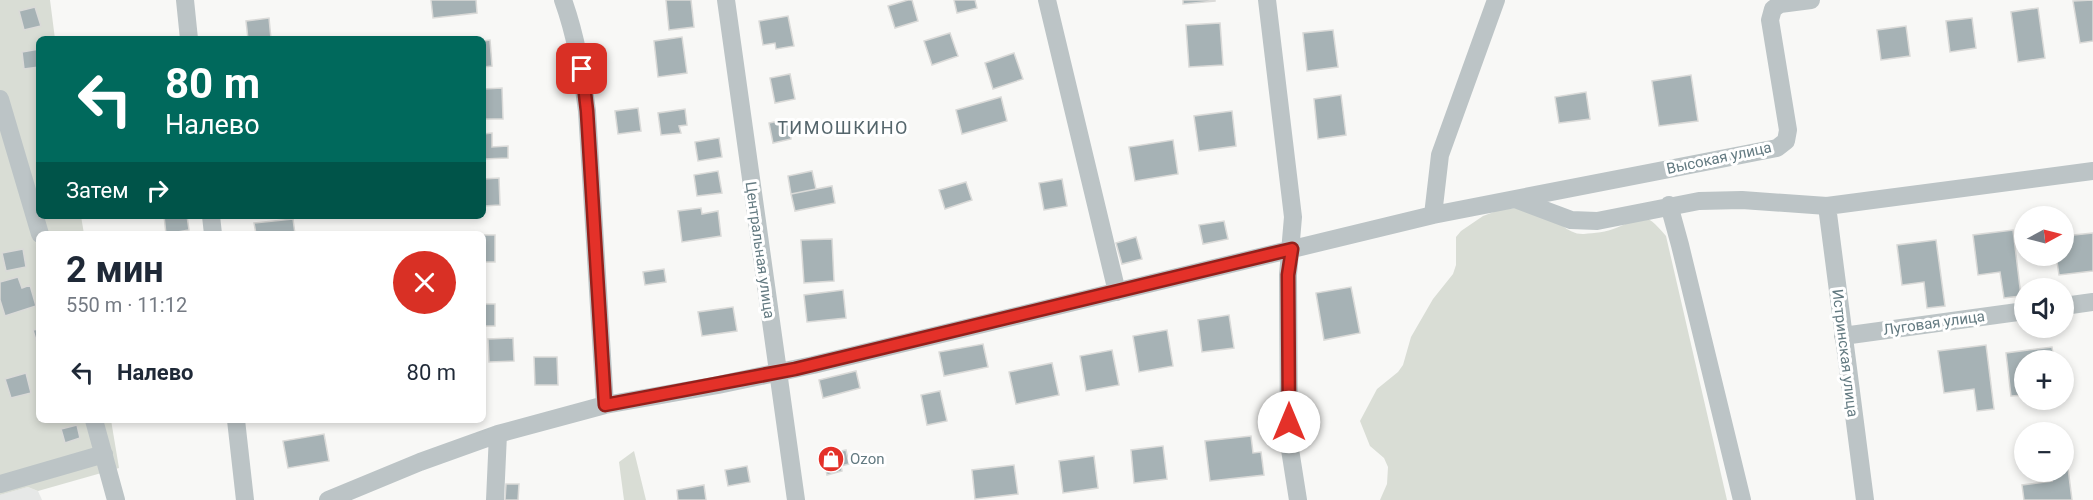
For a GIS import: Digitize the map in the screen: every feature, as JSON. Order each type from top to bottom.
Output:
[{"type":"street","points":[[185,0],[189,36]]},
{"type":"street","points":[[563,0],[582,69],[587,111],[605,405]]},
{"type":"street","name":"Центральная улица","points":[[726,0],[796,500]]},
{"type":"street","points":[[1047,0],[1117,292]]},
{"type":"street","points":[[1267,0],[1293,217],[1288,275],[1289,443],[1298,500]]},
{"type":"street","points":[[1433,215],[1440,155],[1496,0]]},
{"type":"street","name":"Высокая улица","points":[[1517,199],[1776,148],[1786,141],[1788,130],[1770,20],[1773,9],[1780,4],[1810,0]]},
{"type":"street","points":[[0,99],[39,231]]},
{"type":"street","points":[[331,499],[498,434],[605,405],[777,373],[1433,215],[1517,199],[1571,220],[1597,221],[1699,201],[1742,200],[1827,206],[2093,171]]},
{"type":"street","points":[[1669,206],[1742,500]]},
{"type":"street","name":"Истринская улица","points":[[1827,206],[1865,500]]},
{"type":"street","points":[[2074,305],[2093,302]]},
{"type":"street","name":"Луговая улица","points":[[1843,336],[2014,313]]},
{"type":"street","points":[[95,423],[116,500]]},
{"type":"street","points":[[236,423],[245,500]]},
{"type":"street","points":[[495,500],[498,434]]},
{"type":"street","points":[[0,484],[104,454]]},
{"type":"shaded area","points":[[0,0],[50,0],[55,36],[36,36],[36,219],[82,219],[84,231],[36,231],[36,423],[112,423],[119,468],[38,491],[28,487],[0,495]]},
{"type":"shaded area","points":[[1516,208],[1544,213],[1578,234],[1609,230],[1643,218],[1652,222],[1666,236],[1727,500],[1380,500],[1387,484],[1388,467],[1384,458],[1370,446],[1360,421],[1377,389],[1403,365],[1411,337],[1433,299],[1453,274],[1456,265],[1456,237],[1483,216],[1499,210]]},
{"type":"shaded area","points":[[634,451],[646,500],[624,500],[619,462]]},
{"type":"shaded area","points":[[28,487],[38,491],[42,500],[0,500],[0,495]]},
{"type":"building","points":[[431,0],[476,0],[477,13],[433,18]]},
{"type":"building","points":[[666,0],[691,0],[694,27],[669,30]]},
{"type":"building","points":[[912,0],[918,21],[895,28],[888,6]]},
{"type":"building","points":[[954,0],[975,0],[977,8],[957,13]]},
{"type":"building","points":[[1183,0],[1215,0],[1215,1],[1183,4]]},
{"type":"building","points":[[2093,0],[2093,41],[2080,43],[2073,1]]},
{"type":"building","points":[[35,7],[41,26],[24,30],[19,11]]},
{"type":"building","points":[[2038,8],[2045,58],[2018,62],[2011,12]]},
{"type":"building","points":[[788,16],[794,46],[776,49],[775,43],[763,45],[759,21]]},
{"type":"building","points":[[269,18],[271,36],[248,36],[246,21]]},
{"type":"building","points":[[1972,18],[1976,48],[1950,52],[1946,21]]},
{"type":"building","points":[[1220,23],[1223,65],[1189,67],[1186,25]]},
{"type":"building","points":[[1906,26],[1910,56],[1881,60],[1877,30]]},
{"type":"building","points":[[1333,30],[1338,67],[1307,71],[1303,33]]},
{"type":"building","points":[[950,33],[958,56],[932,65],[924,41]]},
{"type":"building","points":[[682,37],[687,73],[658,77],[654,41]]},
{"type":"building","points":[[490,40],[492,66],[486,67],[486,41]]},
{"type":"building","points":[[36,50],[36,67],[24,69],[22,52]]},
{"type":"building","points":[[1014,53],[1023,79],[993,89],[985,63]]},
{"type":"building","points":[[790,74],[795,99],[775,103],[770,78]]},
{"type":"building","points":[[1691,75],[1698,121],[1659,126],[1652,81]]},
{"type":"building","points":[[502,88],[503,119],[486,119],[486,89]]},
{"type":"building","points":[[1586,92],[1590,119],[1559,123],[1555,97]]},
{"type":"building","points":[[1341,95],[1346,135],[1318,139],[1314,99]]},
{"type":"building","points":[[1001,97],[1007,121],[962,134],[956,110]]},
{"type":"building","points":[[638,108],[641,131],[618,134],[615,111]]},
{"type":"building","points":[[685,109],[687,125],[679,126],[681,133],[661,135],[658,113]]},
{"type":"building","points":[[1232,111],[1236,146],[1199,151],[1194,116]]},
{"type":"building","points":[[788,119],[791,139],[773,143],[769,123]]},
{"type":"building","points":[[492,133],[492,147],[508,146],[508,158],[486,159],[486,134]]},
{"type":"building","points":[[719,138],[722,157],[698,161],[695,142]]},
{"type":"building","points":[[1173,140],[1178,174],[1135,181],[1129,147]]},
{"type":"building","points":[[718,171],[722,193],[697,196],[694,175]]},
{"type":"building","points":[[812,171],[816,189],[791,194],[788,176]]},
{"type":"building","points":[[499,178],[500,205],[486,206],[486,179]]},
{"type":"building","points":[[1062,179],[1067,206],[1044,210],[1039,183]]},
{"type":"building","points":[[966,182],[972,200],[945,209],[939,190]]},
{"type":"building","points":[[832,186],[835,203],[795,211],[791,194]]},
{"type":"building","points":[[701,208],[702,214],[718,211],[721,236],[682,242],[678,211]]},
{"type":"building","points":[[164,219],[187,219],[189,230],[166,231]]},
{"type":"building","points":[[293,219],[295,231],[255,231],[254,223]]},
{"type":"building","points":[[1224,221],[1228,239],[1203,244],[1199,225]]},
{"type":"building","points":[[2013,230],[2014,266],[2017,266],[2019,278],[2014,278],[2014,297],[2004,298],[2000,272],[1978,275],[1973,235]]},
{"type":"building","points":[[2093,233],[2093,271],[2059,275],[2058,266],[2074,266],[2074,235]]},
{"type":"building","points":[[486,235],[495,235],[495,262],[486,262]]},
{"type":"building","points":[[1136,237],[1142,259],[1122,264],[1116,243]]},
{"type":"building","points":[[832,239],[834,281],[804,283],[801,240]]},
{"type":"building","points":[[1936,240],[1945,306],[1927,308],[1924,282],[1902,285],[1897,245]]},
{"type":"building","points":[[23,249],[26,267],[6,271],[2,253]]},
{"type":"building","points":[[664,269],[666,282],[645,285],[643,272]]},
{"type":"building","points":[[18,277],[22,288],[30,285],[36,306],[5,316],[0,300],[0,282]]},
{"type":"building","points":[[1351,287],[1360,333],[1324,340],[1316,293]]},
{"type":"building","points":[[843,290],[846,318],[807,322],[804,295]]},
{"type":"building","points":[[486,304],[495,304],[495,326],[486,326]]},
{"type":"building","points":[[733,307],[737,331],[702,336],[698,312]]},
{"type":"building","points":[[1229,315],[1234,348],[1202,352],[1198,320]]},
{"type":"building","points":[[1167,330],[1173,366],[1139,372],[1133,336]]},
{"type":"building","points":[[513,338],[514,361],[489,362],[488,339]]},
{"type":"building","points":[[983,344],[988,367],[944,376],[939,352]]},
{"type":"building","points":[[1986,345],[1994,409],[1977,411],[1974,389],[1944,393],[1938,351]]},
{"type":"building","points":[[2052,347],[2052,350],[2029,350]]},
{"type":"building","points":[[1112,350],[1119,385],[1086,391],[1080,356]]},
{"type":"building","points":[[2014,352],[2014,396],[2011,396],[2006,353]]},
{"type":"building","points":[[534,357],[557,357],[558,385],[535,385]]},
{"type":"building","points":[[1052,363],[1059,395],[1016,404],[1009,372]]},
{"type":"building","points":[[856,371],[860,388],[823,398],[819,380]]},
{"type":"building","points":[[26,373],[31,393],[11,398],[5,379]]},
{"type":"building","points":[[940,391],[947,421],[927,425],[921,395]]},
{"type":"building","points":[[77,425],[80,438],[65,443],[61,429]]},
{"type":"building","points":[[324,434],[329,461],[288,468],[283,441]]},
{"type":"building","points":[[1251,436],[1253,453],[1261,452],[1264,475],[1210,481],[1205,441]]},
{"type":"building","points":[[1163,446],[1167,479],[1134,483],[1131,450]]},
{"type":"building","points":[[846,450],[849,464],[841,466],[842,471],[827,475],[823,455]]},
{"type":"building","points":[[1094,456],[1098,488],[1063,493],[1059,461]]},
{"type":"building","points":[[1014,465],[1018,494],[975,499],[972,470]]},
{"type":"building","points":[[747,466],[750,482],[728,486],[725,470]]},
{"type":"building","points":[[2070,482],[2072,500],[2024,500],[2022,485]]},
{"type":"building","points":[[506,484],[519,484],[518,500],[505,500]]},
{"type":"building","points":[[704,485],[706,500],[678,500],[677,490]]},
{"type":"place","name":"Ozon","points":[[831,459]]},
{"type":"district","name":"ТИМОШКИНО","points":[[843,127]]},
{"type":"route","points":[[582,69],[587,111],[605,405],[795,369],[1292,249],[1288,275],[1289,422]]}]
